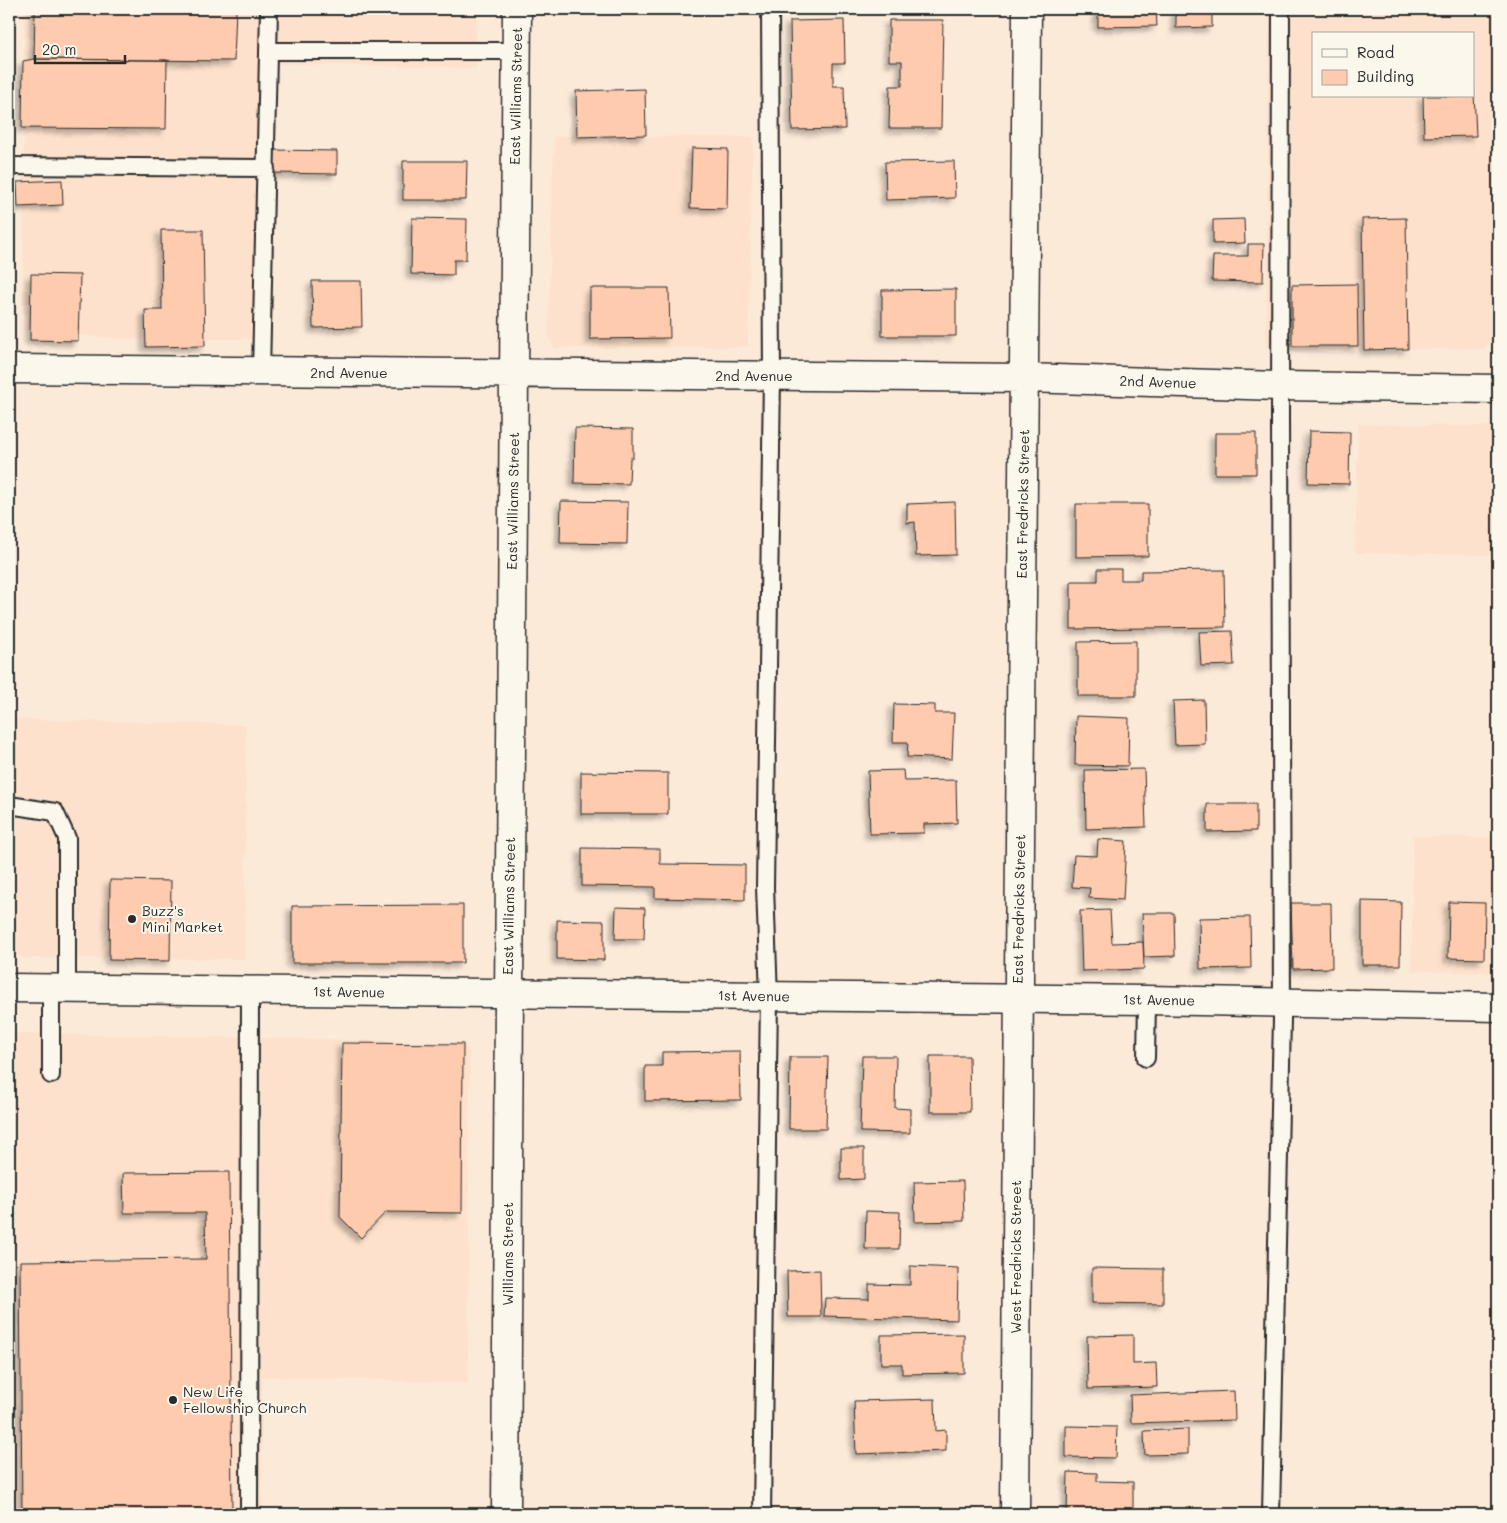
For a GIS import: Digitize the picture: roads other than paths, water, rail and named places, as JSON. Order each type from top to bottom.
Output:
[{"type":"street","name":"East Williams Street","points":[[509,994],[517,9]]},
{"type":"street","name":"East Fredricks Street","points":[[1018,999],[1027,9]]},
{"type":"street","name":"2nd Avenue","points":[[9,369],[1025,378],[1280,386],[1498,389]]},
{"type":"street","name":"1st Avenue","points":[[9,988],[1146,1000],[1498,1007]]},
{"type":"street","name":"Williams Street","points":[[506,1514],[509,994]]},
{"type":"street","name":"West Fredricks Street","points":[[1015,1514],[1018,999]]},
{"type":"lane","points":[[260,372],[269,9]]},
{"type":"lane","points":[[762,1514],[769,996],[765,887],[772,376],[770,9]]},
{"type":"lane","points":[[1271,1514],[1282,1002],[1281,9]]},
{"type":"lane","points":[[268,50],[517,51]]},
{"type":"lane","points":[[9,166],[266,168]]},
{"type":"lane","points":[[9,805],[55,812],[67,838],[59,989],[51,1075]]},
{"type":"lane","points":[[249,1514],[250,991]]},
{"type":"lane","points":[[1146,1000],[1146,1058]]},
{"type":"place","name":"Buzz's Mini Market","points":[[132,919]]},
{"type":"place","name":"New Life Fellowship Church","points":[[173,1400]]}]
